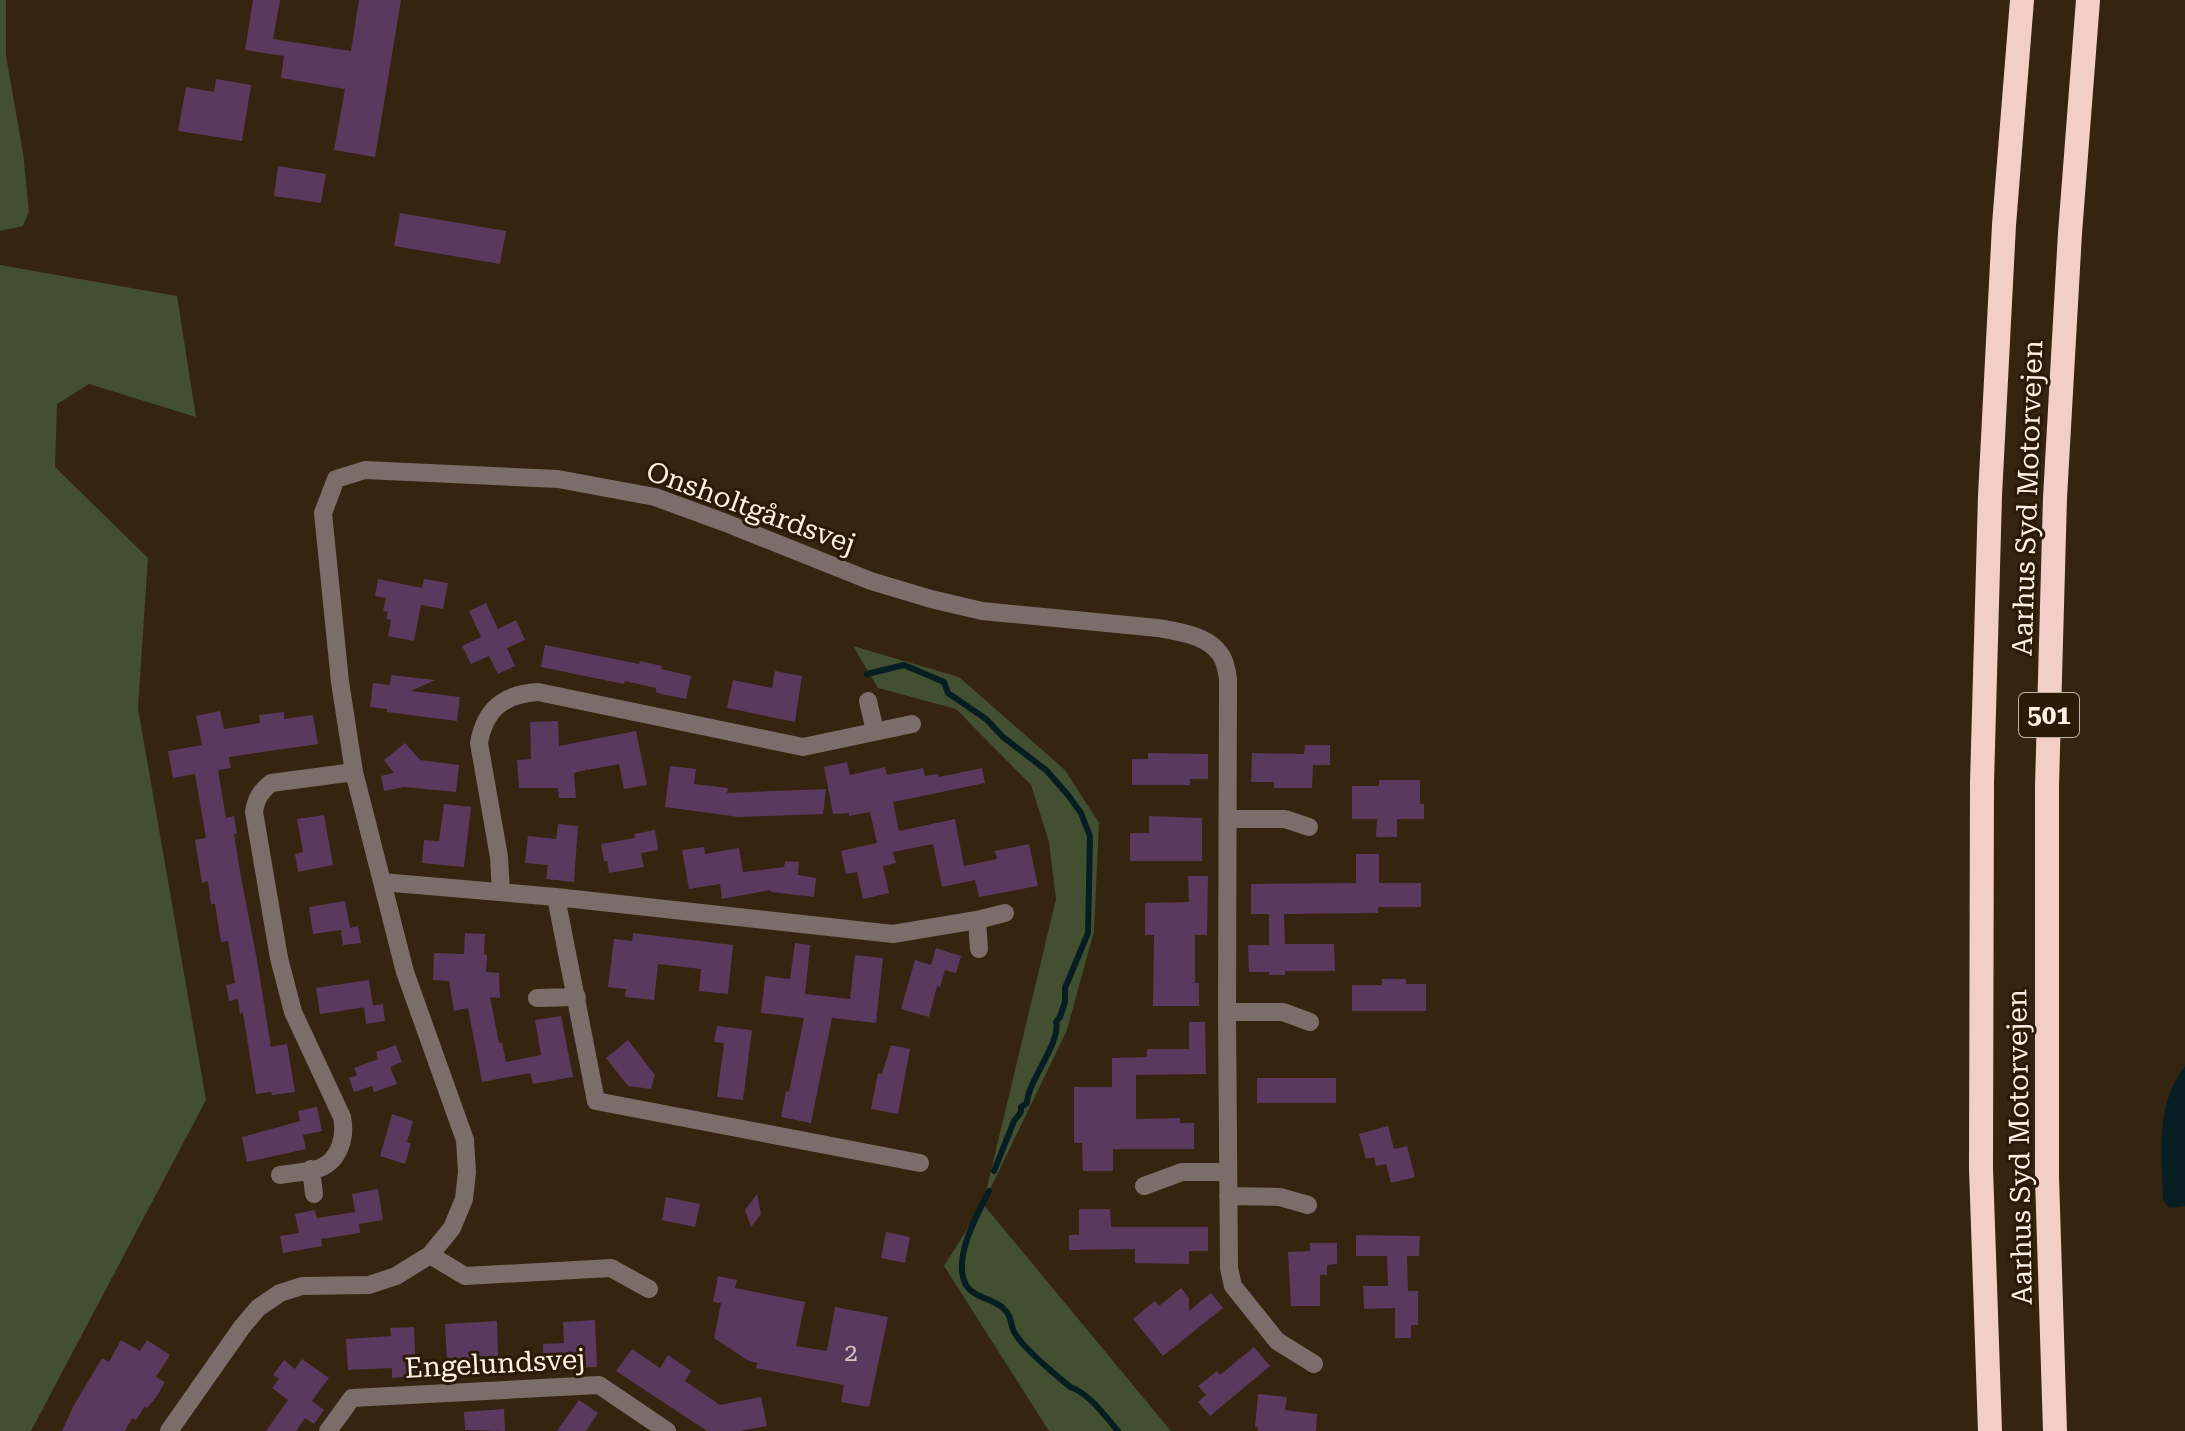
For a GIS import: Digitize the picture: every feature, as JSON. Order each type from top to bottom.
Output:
[{"type":"highway","name":"Aarhus Syd Motorvejen","points":[[1990,1431],[1981,1168],[1982,783],[1990,496],[2004,225],[2022,0]]},
{"type":"highway","name":"Aarhus Syd Motorvejen","points":[[2055,1431],[2047,1177],[2047,786],[2055,498],[2070,233],[2088,0]]},
{"type":"street","name":"Onsholtgårdsvej","points":[[169,1431],[258,1308],[280,1293],[302,1286],[369,1285],[396,1276],[430,1255],[452,1228],[464,1199],[467,1172],[465,1140],[405,972],[354,772],[340,682],[323,513],[336,479],[365,470],[558,479],[655,497],[871,581],[931,599],[982,611],[1158,628],[1186,633],[1209,643],[1223,658],[1228,679],[1229,1268],[1233,1286],[1277,1341],[1314,1364]]},
{"type":"street","points":[[501,892],[499,857],[479,743],[487,718],[495,707],[508,698],[538,692],[803,747],[912,724]]},
{"type":"street","points":[[868,701],[875,731]]},
{"type":"street","points":[[280,1175],[321,1168],[331,1161],[343,1140],[345,1128],[293,1012],[279,958],[254,812],[256,801],[271,783],[354,772]]},
{"type":"street","points":[[1228,819],[1285,819],[1309,827]]},
{"type":"street","points":[[382,882],[556,897],[893,934],[1005,913]]},
{"type":"street","points":[[556,897],[596,1101],[920,1163]]},
{"type":"street","points":[[977,920],[979,949]]},
{"type":"street","points":[[537,998],[577,997]]},
{"type":"street","points":[[1227,1012],[1283,1012],[1310,1022]]},
{"type":"street","points":[[311,1169],[314,1194]]},
{"type":"street","points":[[1144,1186],[1182,1172],[1228,1172]]},
{"type":"street","points":[[1228,1196],[1280,1197],[1308,1205]]},
{"type":"street","points":[[430,1255],[465,1276],[611,1268],[649,1289]]},
{"type":"street","name":"Engelundsvej","points":[[328,1431],[352,1398],[599,1385],[667,1431]]},
{"type":"green space","points":[[0,0],[6,0],[6,56],[23,153],[29,211],[23,226],[0,231]]},
{"type":"green space","points":[[0,265],[177,296],[196,417],[89,384],[57,404],[55,467],[148,558],[138,708],[206,1100],[31,1431],[0,1431]]},
{"type":"green space","points":[[853,646],[959,677],[1065,770],[1099,823],[1094,931],[1067,1030],[983,1204],[1056,899],[1049,842],[1031,785],[956,709],[878,688]]},
{"type":"green space","points":[[983,1204],[1171,1431],[1049,1431],[944,1266]]},
{"type":"water","points":[[2185,1066],[2185,1206],[2169,1208],[2163,1200],[2162,1130],[2169,1097]]},
{"type":"building","points":[[253,0],[280,0],[273,39],[351,51],[359,0],[401,0],[375,157],[334,150],[345,89],[281,78],[284,56],[245,50]]},
{"type":"building","points":[[216,79],[251,85],[242,141],[178,131],[186,87],[214,92]]},
{"type":"building","points":[[278,166],[326,174],[321,203],[274,196]]},
{"type":"building","points":[[400,213],[506,231],[500,264],[394,246]]},
{"type":"building","points":[[378,579],[422,588],[424,579],[448,583],[443,609],[421,605],[414,641],[388,636],[391,620],[386,619],[388,612],[383,611],[386,598],[375,596]]},
{"type":"building","points":[[486,603],[498,629],[516,620],[525,640],[507,648],[515,666],[498,674],[489,656],[471,664],[462,646],[481,637],[469,611]]},
{"type":"building","points":[[545,645],[639,664],[640,661],[691,676],[686,699],[625,681],[624,684],[541,667]]},
{"type":"building","points":[[775,671],[802,676],[795,722],[727,708],[733,680],[772,688]]},
{"type":"building","points":[[391,675],[435,680],[411,691],[460,697],[457,721],[370,707],[373,683],[390,685]]},
{"type":"building","points":[[220,711],[224,729],[260,723],[259,715],[284,712],[284,719],[313,715],[318,744],[229,757],[231,768],[218,770],[226,818],[234,816],[237,834],[234,834],[271,1047],[287,1044],[295,1092],[256,1094],[243,1013],[240,1014],[238,999],[229,1001],[226,985],[235,983],[228,941],[221,942],[208,881],[202,883],[195,840],[206,838],[195,774],[173,778],[168,751],[202,745],[196,716]]},
{"type":"building","points":[[558,721],[559,746],[636,731],[647,785],[624,789],[619,764],[587,770],[586,766],[586,770],[574,773],[576,798],[559,798],[558,788],[519,788],[517,760],[531,759],[530,722]]},
{"type":"building","points":[[405,743],[420,760],[459,765],[456,792],[404,787],[384,791],[381,776],[394,773],[384,760]]},
{"type":"building","points":[[1305,745],[1330,745],[1330,765],[1313,765],[1312,788],[1274,788],[1274,782],[1251,782],[1252,753],[1304,754]]},
{"type":"building","points":[[1148,753],[1208,754],[1208,779],[1190,779],[1190,785],[1132,785],[1132,759],[1148,759]]},
{"type":"building","points":[[847,762],[850,775],[885,767],[887,775],[923,768],[925,776],[938,774],[939,777],[982,768],[985,783],[893,802],[899,831],[955,819],[964,866],[997,859],[995,851],[1029,844],[1038,886],[979,897],[975,880],[942,887],[933,844],[893,852],[896,863],[883,866],[889,893],[863,899],[857,872],[846,874],[841,851],[877,843],[870,812],[849,816],[849,813],[833,814],[824,767]]},
{"type":"building","points":[[670,766],[696,769],[694,784],[728,788],[727,793],[826,789],[823,814],[739,817],[665,807]]},
{"type":"building","points":[[1379,780],[1420,780],[1420,804],[1424,804],[1424,819],[1397,819],[1397,837],[1376,837],[1377,819],[1352,819],[1352,786],[1379,786]]},
{"type":"building","points":[[444,804],[471,807],[464,867],[422,863],[424,840],[439,841]]},
{"type":"building","points":[[324,815],[333,865],[298,872],[295,854],[303,852],[297,819]]},
{"type":"building","points":[[1149,816],[1202,818],[1202,861],[1130,861],[1130,833],[1149,833]]},
{"type":"building","points":[[558,824],[578,826],[574,882],[546,879],[548,865],[525,863],[528,836],[556,839]]},
{"type":"building","points":[[655,830],[658,850],[641,853],[644,867],[609,873],[601,844],[635,838],[634,834]]},
{"type":"building","points":[[704,847],[705,854],[739,848],[743,872],[784,867],[785,861],[799,862],[798,875],[816,878],[814,897],[771,890],[722,899],[720,884],[689,889],[682,850]]},
{"type":"building","points":[[1356,854],[1379,854],[1379,883],[1421,883],[1421,907],[1378,907],[1378,913],[1284,914],[1285,944],[1334,944],[1335,971],[1285,971],[1285,975],[1249,972],[1248,945],[1269,945],[1269,914],[1251,914],[1251,884],[1356,883]]},
{"type":"building","points":[[1188,876],[1208,876],[1207,935],[1195,935],[1195,983],[1199,983],[1199,1006],[1153,1006],[1154,935],[1145,935],[1145,903],[1189,902]]},
{"type":"building","points":[[345,901],[350,928],[358,926],[361,943],[343,945],[341,930],[313,934],[309,907]]},
{"type":"building","points":[[465,933],[485,934],[486,972],[499,973],[500,998],[490,997],[506,1062],[541,1055],[535,1020],[561,1016],[573,1077],[533,1084],[530,1073],[482,1082],[468,1008],[454,1011],[449,981],[433,980],[434,953],[464,954]]},
{"type":"building","points":[[633,933],[733,945],[728,994],[699,991],[701,969],[658,964],[654,1000],[625,997],[626,989],[608,987],[614,939],[632,941]]},
{"type":"building","points":[[795,943],[810,945],[805,994],[850,999],[855,955],[883,958],[876,1023],[832,1018],[811,1123],[781,1117],[804,1018],[761,1013],[765,976],[790,979]]},
{"type":"building","points":[[936,948],[961,956],[956,973],[945,970],[940,987],[937,986],[929,1017],[901,1009],[915,960],[931,965]]},
{"type":"building","points":[[1382,979],[1406,979],[1406,984],[1426,984],[1426,1011],[1352,1011],[1352,985],[1382,985]]},
{"type":"building","points":[[369,980],[373,1006],[320,1014],[316,988]]},
{"type":"building","points":[[383,1004],[385,1021],[366,1024],[364,1007]]},
{"type":"building","points":[[1189,1022],[1205,1022],[1206,1074],[1136,1075],[1136,1119],[1180,1118],[1180,1123],[1194,1123],[1194,1149],[1113,1149],[1113,1171],[1083,1171],[1082,1143],[1074,1143],[1074,1087],[1112,1087],[1112,1058],[1147,1057],[1147,1049],[1189,1049]]},
{"type":"building","points":[[717,1026],[752,1030],[743,1100],[717,1097],[724,1043],[714,1042]]},
{"type":"building","points":[[628,1040],[655,1075],[651,1089],[628,1086],[606,1058]]},
{"type":"building","points":[[396,1045],[402,1062],[390,1067],[397,1084],[374,1092],[372,1086],[354,1092],[349,1078],[357,1075],[354,1068],[378,1059],[376,1052]]},
{"type":"building","points":[[891,1045],[910,1049],[898,1114],[871,1109],[878,1073],[882,1074]]},
{"type":"building","points":[[1257,1078],[1336,1078],[1336,1103],[1257,1103]]},
{"type":"building","points":[[317,1107],[322,1131],[303,1135],[298,1111]]},
{"type":"building","points":[[392,1114],[413,1121],[405,1164],[380,1156]]},
{"type":"building","points":[[300,1121],[306,1149],[247,1162],[242,1137]]},
{"type":"building","points":[[1388,1126],[1394,1149],[1407,1146],[1415,1177],[1391,1183],[1386,1164],[1376,1166],[1374,1157],[1366,1159],[1359,1134]]},
{"type":"building","points":[[378,1189],[383,1220],[359,1224],[360,1233],[321,1239],[322,1246],[283,1253],[280,1236],[299,1233],[295,1214],[315,1210],[317,1218],[355,1212],[352,1194]]},
{"type":"building","points":[[757,1194],[761,1214],[751,1227],[745,1210]]},
{"type":"building","points":[[666,1197],[700,1204],[695,1227],[662,1220]]},
{"type":"building","points":[[1079,1209],[1110,1209],[1111,1227],[1208,1227],[1208,1251],[1189,1251],[1189,1264],[1135,1263],[1135,1249],[1069,1250],[1069,1235],[1079,1235]]},
{"type":"building","points":[[886,1232],[910,1237],[905,1263],[881,1258]]},
{"type":"building","points":[[1356,1235],[1420,1236],[1419,1256],[1407,1256],[1408,1291],[1418,1291],[1418,1325],[1411,1325],[1411,1338],[1395,1338],[1395,1308],[1364,1309],[1363,1286],[1388,1286],[1387,1256],[1356,1256]]},
{"type":"building","points":[[1310,1243],[1337,1243],[1337,1264],[1327,1265],[1327,1275],[1320,1275],[1320,1306],[1291,1306],[1288,1252],[1310,1251]]},
{"type":"building","points":[[718,1276],[737,1280],[735,1288],[805,1302],[796,1346],[827,1351],[835,1307],[888,1317],[869,1407],[841,1402],[844,1385],[756,1368],[757,1363],[714,1338],[721,1303],[713,1302]]},
{"type":"building","points":[[1181,1288],[1189,1298],[1189,1311],[1211,1293],[1223,1308],[1163,1356],[1133,1319],[1155,1301],[1159,1306]]},
{"type":"building","points":[[595,1320],[597,1367],[544,1369],[543,1344],[564,1343],[563,1322]]},
{"type":"building","points":[[497,1321],[498,1357],[447,1360],[445,1324]]},
{"type":"building","points":[[414,1327],[416,1376],[392,1378],[392,1368],[348,1370],[346,1339],[391,1336],[390,1328]]},
{"type":"building","points":[[121,1340],[140,1351],[147,1340],[170,1355],[156,1377],[165,1382],[157,1396],[147,1408],[145,1406],[136,1420],[132,1418],[125,1431],[62,1431],[102,1358],[109,1362]]},
{"type":"building","points":[[1254,1347],[1270,1366],[1210,1416],[1198,1402],[1206,1395],[1198,1386],[1217,1371],[1220,1375]]},
{"type":"building","points":[[632,1349],[660,1368],[668,1355],[691,1371],[685,1381],[720,1405],[761,1397],[767,1426],[739,1431],[707,1431],[616,1371]]},
{"type":"building","points":[[302,1359],[329,1378],[312,1401],[324,1410],[314,1424],[305,1418],[296,1431],[266,1431],[288,1400],[272,1388],[279,1379],[273,1375],[284,1360],[295,1369]]},
{"type":"building","points":[[1258,1394],[1287,1397],[1285,1410],[1317,1414],[1316,1431],[1258,1431],[1255,1427]]},
{"type":"building","points":[[579,1400],[598,1413],[586,1431],[557,1431]]},
{"type":"building","points":[[504,1409],[505,1431],[465,1430],[464,1412]]},
{"type":"waterway","points":[[867,674],[904,665],[944,682],[948,693],[986,719],[1003,737],[1046,770],[1081,813],[1090,836],[1088,933],[1065,988],[1065,1002],[1056,1022],[1054,1040],[1027,1103],[1021,1107],[1014,1121],[994,1171]]},
{"type":"waterway","points":[[989,1191],[964,1250],[962,1274],[966,1285],[1003,1308],[1009,1315],[1014,1332],[1027,1348],[1070,1387],[1090,1400],[1118,1431]]}]
